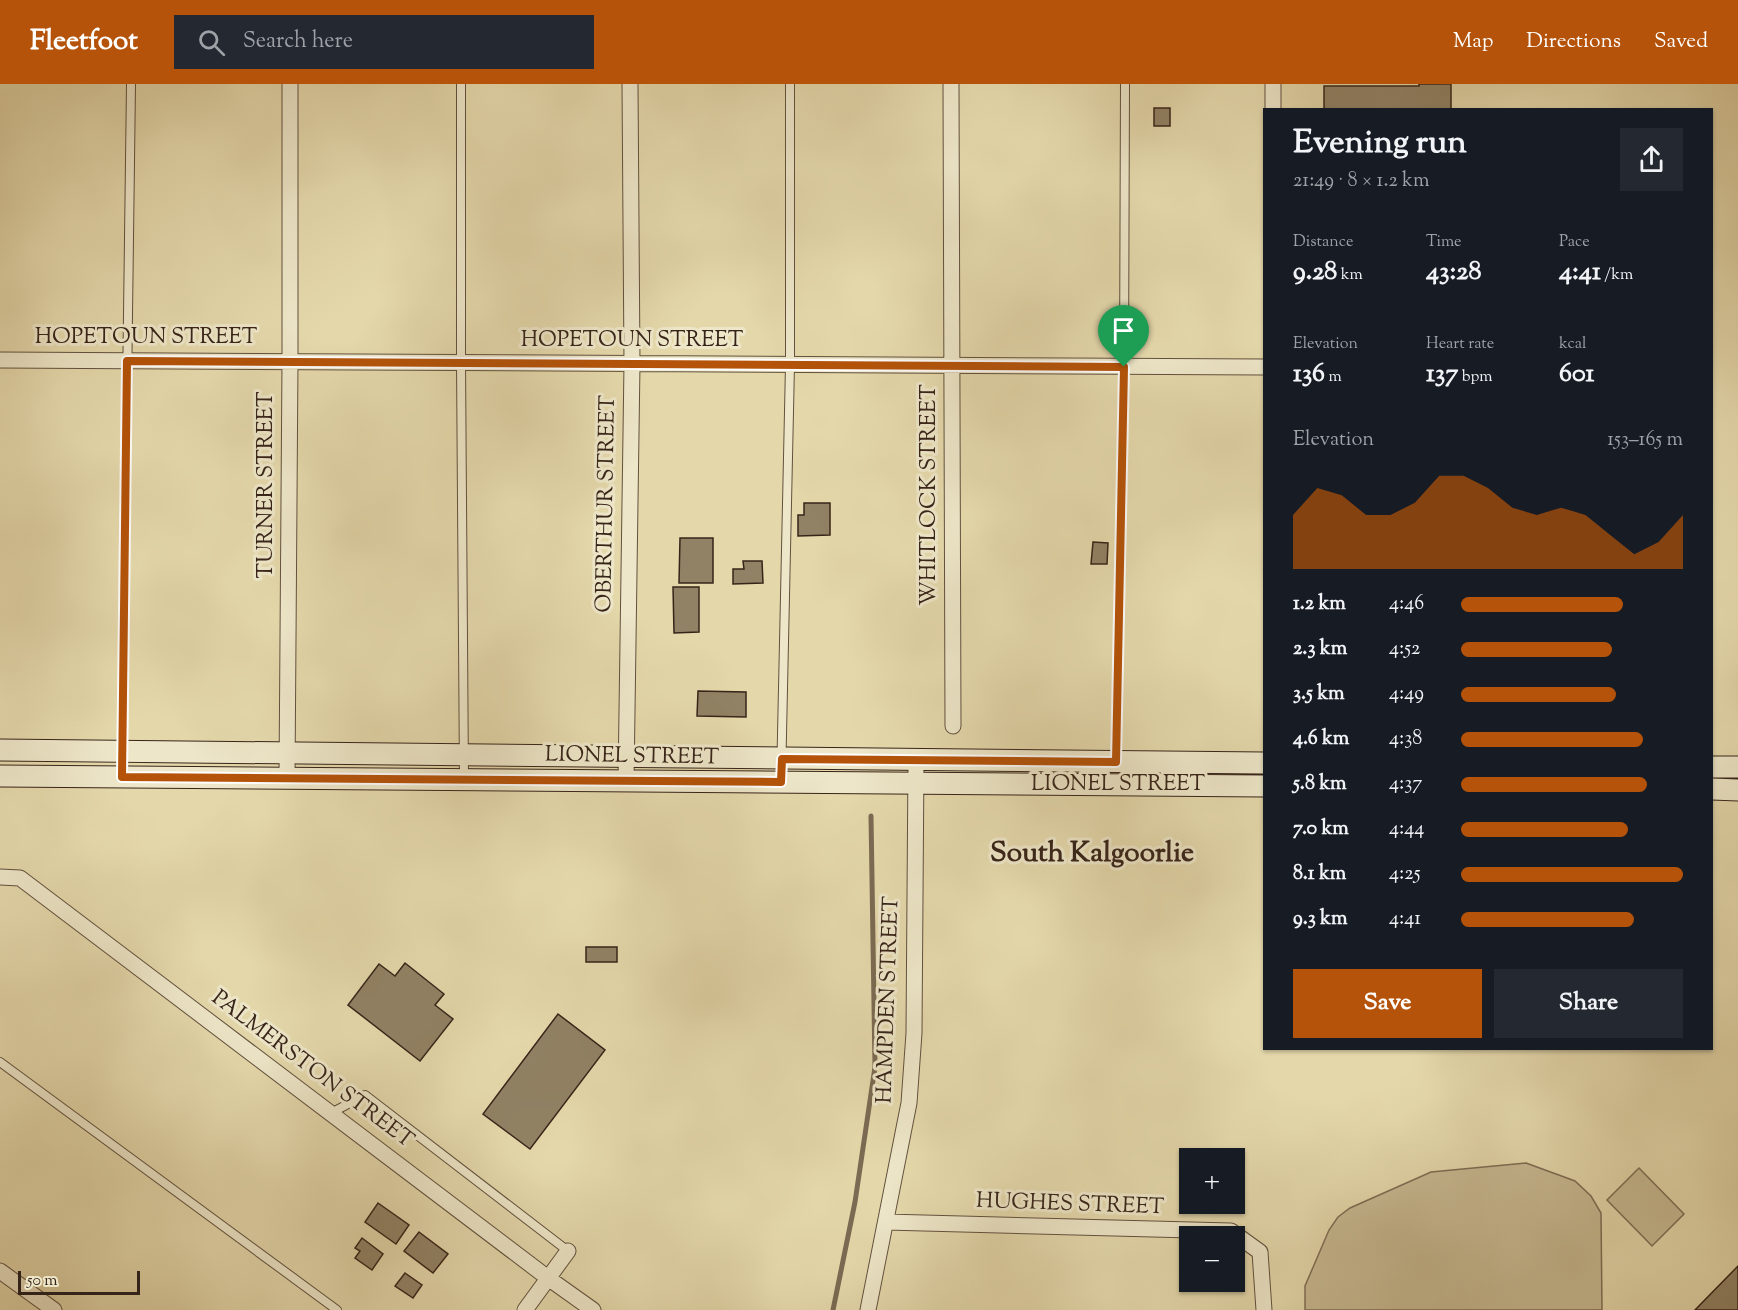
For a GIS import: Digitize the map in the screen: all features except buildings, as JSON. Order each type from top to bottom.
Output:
[{"type":"street","name":"TURNER STREET","points":[[287,778],[290,84]]},
{"type":"street","name":"OBERTHUR STREET","points":[[626,781],[632,364],[630,84]]},
{"type":"street","name":"WHITLOCK STREET","points":[[951,84],[953,726]]},
{"type":"street","points":[[1273,84],[1273,108]]},
{"type":"street","name":"HOPETOUN STREET","points":[[0,360],[1263,368]]},
{"type":"street","name":"LIONEL STREET","points":[[0,750],[1263,763]]},
{"type":"street","name":"HAMPDEN STREET","points":[[868,1310],[909,1103],[914,1045],[916,761]]},
{"type":"street","points":[[1713,767],[1738,767]]},
{"type":"street","name":"LIONEL STREET","points":[[0,776],[1263,786]]},
{"type":"street","points":[[1713,789],[1738,789]]},
{"type":"street","name":"PALMERSTON STREET","points":[[0,877],[20,878],[592,1310]]},
{"type":"street","name":"HUGHES STREET","points":[[886,1222],[1231,1232],[1260,1252],[1264,1310]]},
{"type":"street","points":[[525,1310],[568,1251]]},
{"type":"street","points":[[0,1271],[54,1310]]},
{"type":"lane","points":[[122,777],[131,84]]},
{"type":"lane","points":[[461,84],[460,363],[464,780]]},
{"type":"lane","points":[[781,782],[790,365],[790,84]]},
{"type":"lane","points":[[1116,762],[1124,367],[1125,84]]},
{"type":"lane","points":[[0,1062],[337,1310]]},
{"type":"lane","points":[[332,1113],[364,1095],[568,1251]]},
{"type":"shaded area","points":[[1526,1163],[1575,1181],[1591,1196],[1601,1213],[1602,1310],[1305,1310],[1305,1286],[1329,1230],[1338,1217],[1350,1208],[1431,1172]]},
{"type":"shaded area","points":[[1639,1168],[1684,1214],[1652,1246],[1607,1200]]},
{"type":"waterway","points":[[833,1310],[855,1202],[875,1067],[871,816]]},
{"type":"district","name":"South Kalgoorlie","points":[[1092,854]]},
{"type":"route","points":[[127,361],[1124,367],[1116,762],[782,759],[781,782],[122,777],[127,361]]}]
